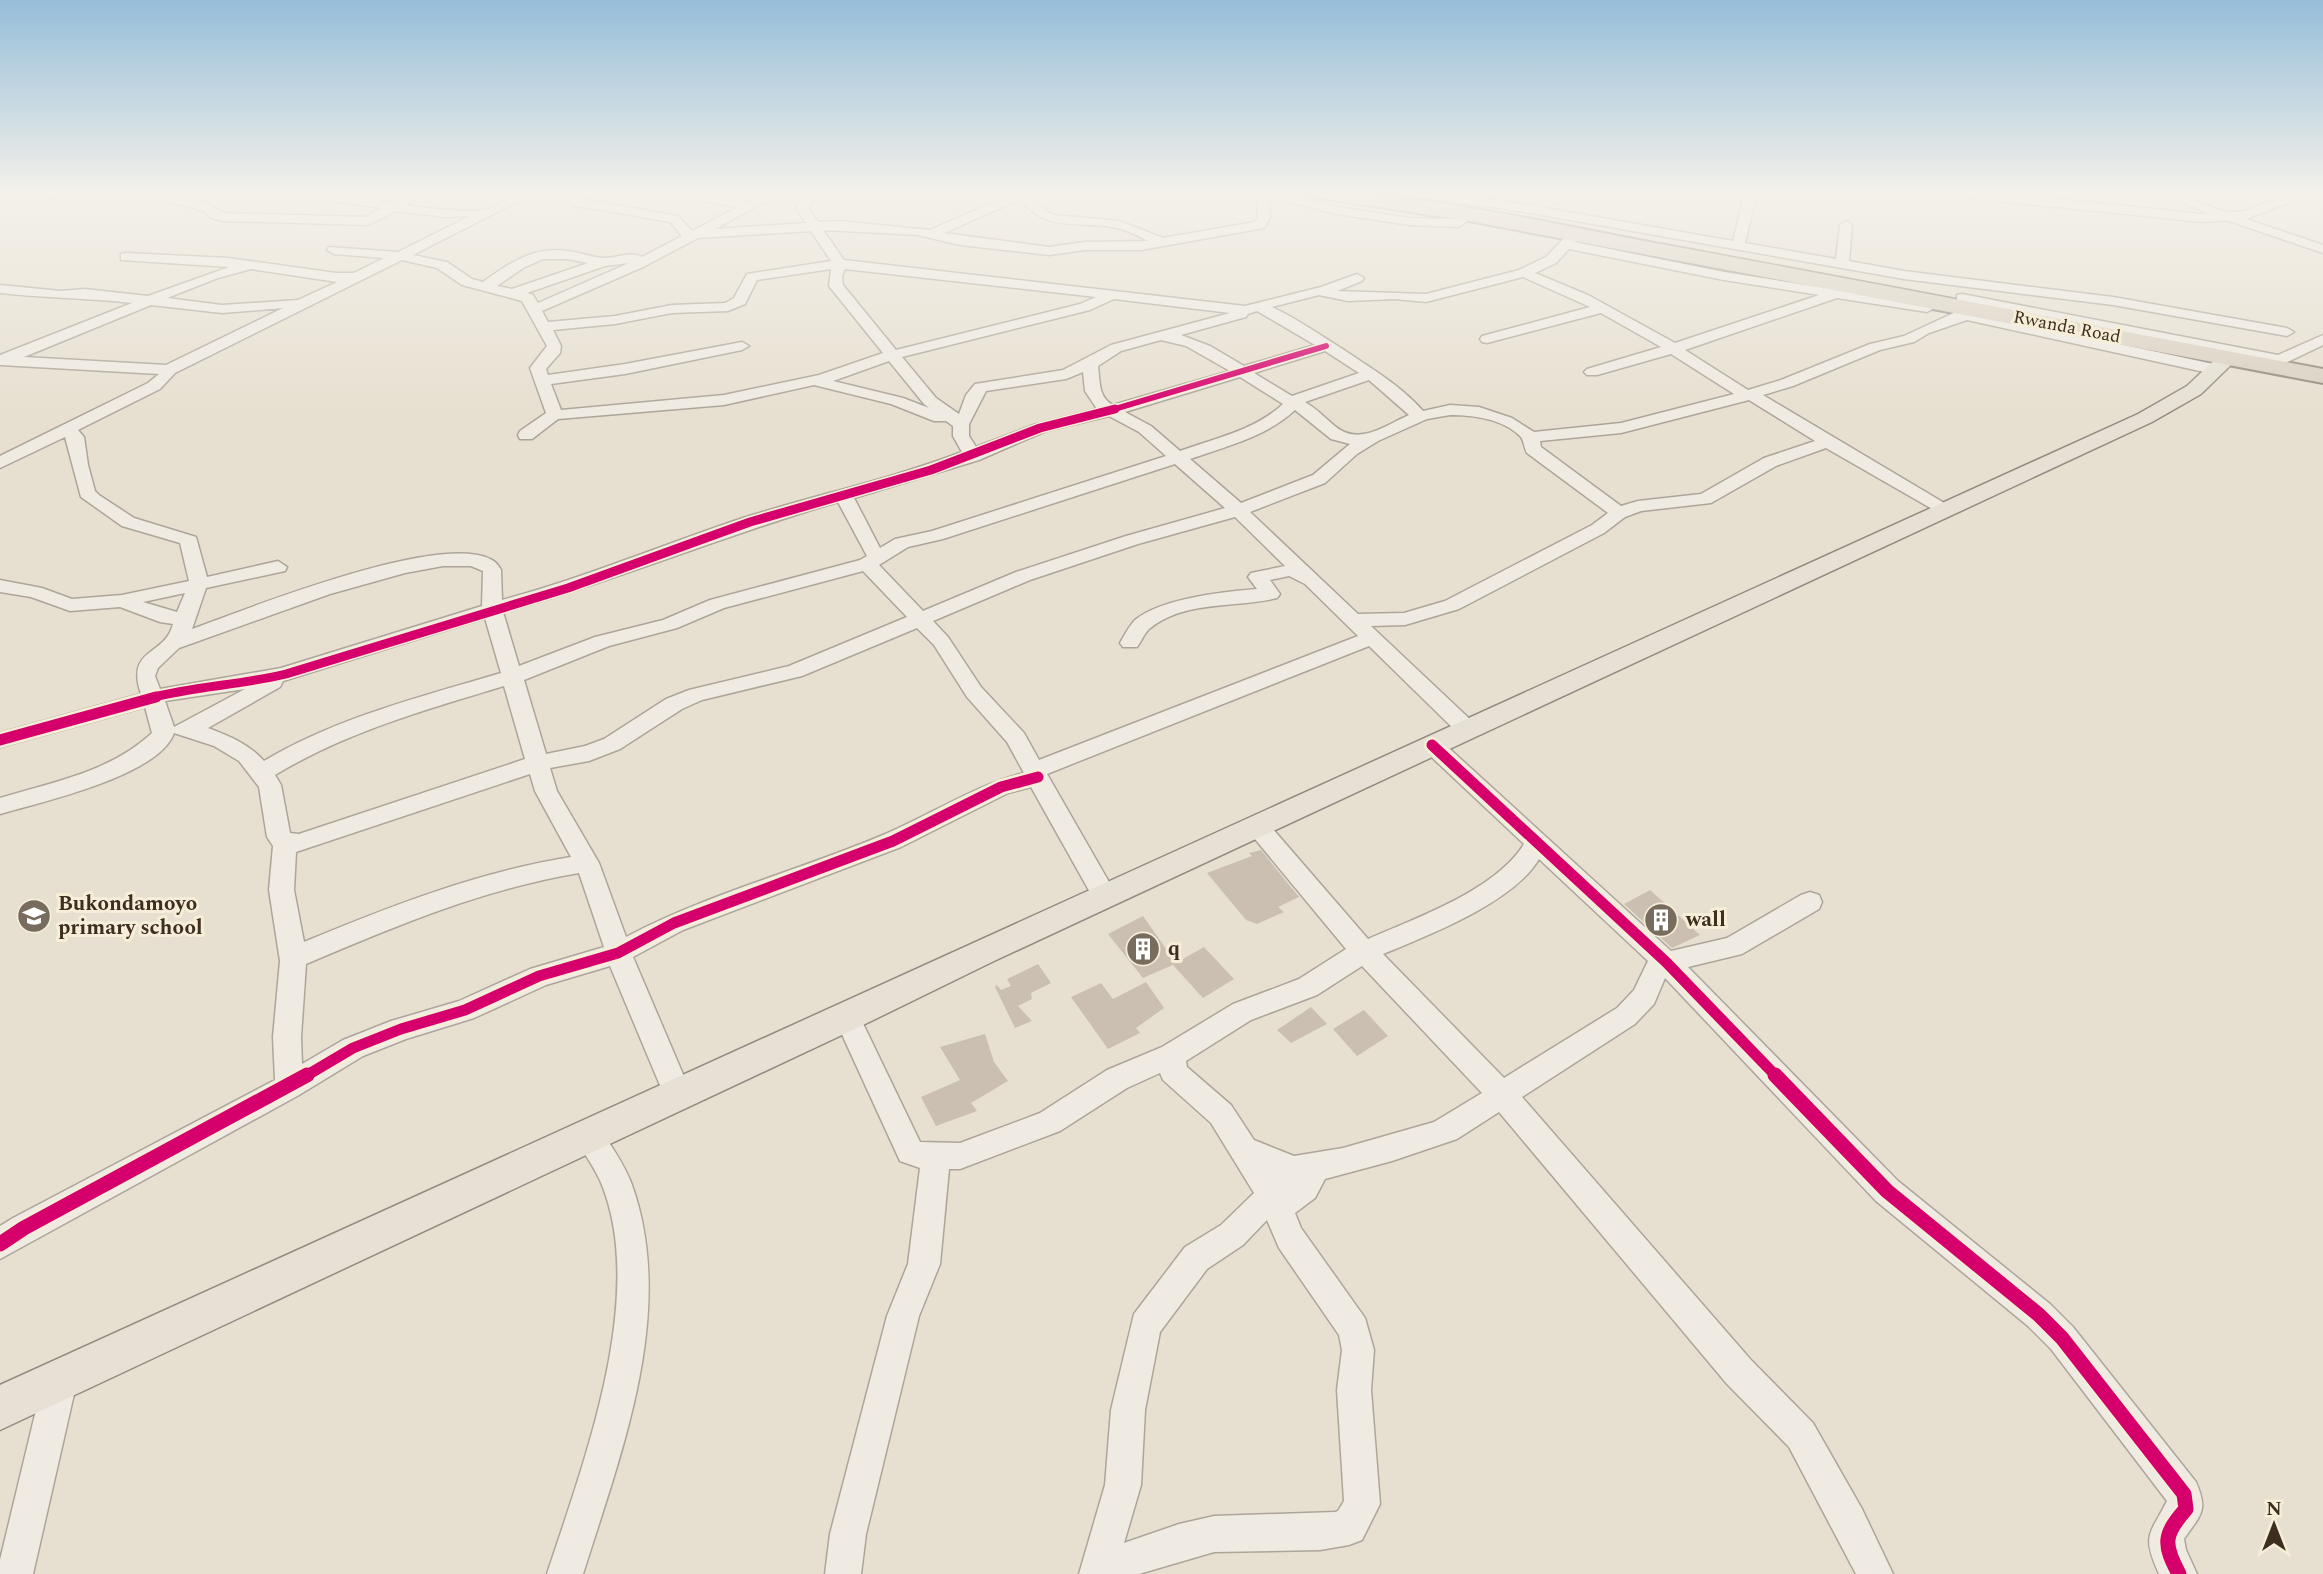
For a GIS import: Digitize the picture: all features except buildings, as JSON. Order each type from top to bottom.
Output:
[{"type":"highway","name":"Rwanda Road","points":[[1728,265],[1931,300],[2223,364],[2274,363],[2323,376]]},
{"type":"main road","points":[[0,1408],[588,1134],[2145,418],[2194,390],[2223,364]]},
{"type":"street","points":[[0,361],[213,275],[248,265]]},
{"type":"street","points":[[254,265],[330,278],[360,276]]},
{"type":"street","points":[[0,361],[168,370],[382,265]]},
{"type":"street","points":[[443,265],[464,280],[528,298],[554,346],[552,353],[538,368],[554,415]]},
{"type":"street","points":[[487,286],[517,265]]},
{"type":"street","points":[[515,293],[593,265]]},
{"type":"street","points":[[535,309],[631,265]]},
{"type":"street","points":[[543,327],[615,320],[672,309],[728,307],[740,301],[752,278],[774,272],[828,265]]},
{"type":"street","points":[[839,265],[835,276],[836,286],[930,401],[961,430],[973,456]]},
{"type":"street","points":[[853,265],[1255,308],[1282,316],[1314,335],[1326,346],[1404,397],[1419,416]]},
{"type":"street","points":[[1324,291],[1343,297],[1395,295],[1419,299],[1524,273],[1540,265]]},
{"type":"street","points":[[1681,265],[1724,276],[1834,295],[1899,302],[2223,364]]},
{"type":"street","points":[[1845,265],[1957,283],[2113,301],[2287,332]]},
{"type":"street","points":[[1524,273],[1675,348],[1876,472],[1947,510]]},
{"type":"street","points":[[961,430],[974,393],[981,387],[1058,376],[1090,364],[1116,348],[1232,317],[1286,298],[1324,291],[1357,278]]},
{"type":"street","points":[[0,289],[61,295],[85,293],[234,309],[310,301]]},
{"type":"street","points":[[526,435],[554,415],[714,402],[780,386],[816,381],[891,355],[1085,307],[1115,295]]},
{"type":"street","points":[[1592,372],[1675,348],[1834,295]]},
{"type":"street","points":[[1931,300],[1964,298],[2127,330],[2274,363],[2323,339]]},
{"type":"street","points":[[2113,301],[2099,307],[2097,312],[2104,319],[2127,330]]},
{"type":"street","points":[[1486,340],[1600,309]]},
{"type":"street","points":[[190,729],[236,748],[247,756],[270,785],[279,837],[286,843],[312,841],[537,763],[589,753],[612,744],[674,704],[696,695],[795,671],[1036,572],[1132,540],[1238,510],[1319,479],[1350,450],[1419,416],[1447,410],[1466,410],[1502,417],[1531,437],[1621,428],[1749,396],[1875,347],[1909,339],[1924,330],[1967,315]]},
{"type":"street","points":[[1161,335],[1192,341],[1313,414],[1340,437],[1372,438]]},
{"type":"street","points":[[544,380],[625,369],[741,346]]},
{"type":"street","points":[[0,740],[194,687],[257,681],[286,674],[568,587],[750,522],[973,456],[1040,428],[1110,412],[1326,346]]},
{"type":"street","points":[[1090,364],[1096,399],[1110,412],[1144,429],[1238,510],[1467,729]]},
{"type":"street","points":[[0,463],[154,386],[168,370]]},
{"type":"street","points":[[260,774],[286,756],[360,724],[512,677],[589,646],[670,624],[717,604],[872,560],[902,543],[937,535],[1111,481],[1259,429],[1273,421],[1291,403],[1371,374]]},
{"type":"street","points":[[816,381],[910,405],[961,430]]},
{"type":"street","points":[[67,430],[76,437],[76,457],[88,493],[128,522],[189,541],[199,583],[174,643],[146,670],[145,676],[163,735]]},
{"type":"street","points":[[1531,437],[1533,449],[1619,513]]},
{"type":"street","points":[[1352,620],[1405,619],[1452,605],[1598,529],[1619,513],[1638,506],[1705,499],[1770,462],[1827,442]]},
{"type":"street","points":[[844,496],[871,550],[872,560],[920,620],[948,649],[974,692],[1016,738],[1105,896]]},
{"type":"street","points":[[174,643],[310,593],[426,562],[461,560],[485,563],[492,570],[492,609],[546,791],[587,863],[618,953],[677,1093]]},
{"type":"street","points":[[0,586],[35,592],[70,604],[122,601],[278,567]]},
{"type":"street","points":[[1130,643],[1143,624],[1160,615],[1240,595],[1270,594],[1258,577],[1292,570],[1315,584]]},
{"type":"street","points":[[122,601],[166,618],[184,618]]},
{"type":"street","points":[[0,1244],[24,1228],[370,1041],[465,1010],[539,976],[618,953],[674,923],[893,841],[1001,787],[1371,638]]},
{"type":"street","points":[[0,806],[115,769],[163,735],[190,729],[286,674]]},
{"type":"street","points":[[1432,745],[1666,962],[1887,1191],[2012,1291],[2062,1338],[2184,1494],[2186,1509],[2168,1528],[2165,1539],[2166,1550],[2179,1574]]},
{"type":"street","points":[[0,789],[0,799]]},
{"type":"street","points":[[1258,827],[1363,952],[1503,1096],[1739,1372],[1801,1436],[1850,1522],[1874,1574]]},
{"type":"street","points":[[847,1017],[905,1146],[917,1155],[960,1156],[1050,1122],[1117,1079],[1163,1065],[1242,1012],[1308,987],[1363,952],[1459,911],[1518,870],[1537,842]]},
{"type":"street","points":[[286,843],[280,864],[279,882],[293,958],[293,1000],[287,1039],[289,1086]]},
{"type":"street","points":[[293,958],[424,903],[475,886],[526,873],[587,863]]},
{"type":"street","points":[[1247,1151],[1273,1165],[1281,1165],[1290,1170],[1316,1167],[1424,1139],[1447,1130],[1636,1008],[1645,996],[1655,971],[1666,962],[1734,947],[1810,902]]},
{"type":"street","points":[[1097,1573],[1135,1556],[1207,1535],[1264,1530],[1331,1532],[1349,1527],[1362,1504],[1354,1390],[1357,1339],[1354,1329],[1290,1238],[1247,1151],[1221,1115],[1163,1065]]},
{"type":"street","points":[[565,1574],[618,1404],[627,1344],[632,1273],[632,1251],[616,1183],[588,1134]]},
{"type":"street","points":[[843,1574],[848,1534],[903,1315],[924,1264],[936,1157]]},
{"type":"street","points":[[1097,1573],[1123,1485],[1128,1410],[1145,1325],[1196,1258],[1232,1235],[1274,1202],[1304,1188],[1316,1167]]},
{"type":"street","points":[[15,1574],[60,1381]]},
{"type":"cycle path","points":[[0,740],[177,691],[257,681],[286,674],[568,588],[750,522],[931,470],[1040,428],[1137,404],[1326,346]]},
{"type":"cycle path","points":[[1432,745],[1666,962],[1887,1191],[2039,1315],[2062,1338],[2184,1494],[2186,1509],[2172,1526],[2166,1539],[2169,1554],[2179,1574]]},
{"type":"cycle path","points":[[0,1244],[24,1228],[289,1086],[353,1048],[401,1029],[465,1010],[539,976],[618,953],[674,923],[893,841],[1001,787],[1038,777]]},
{"type":"place","name":"Bukondamoyo primary school","points":[[34,916]]},
{"type":"place","name":"wall","points":[[1661,920]]},
{"type":"place","name":"q","points":[[1143,949]]}]
